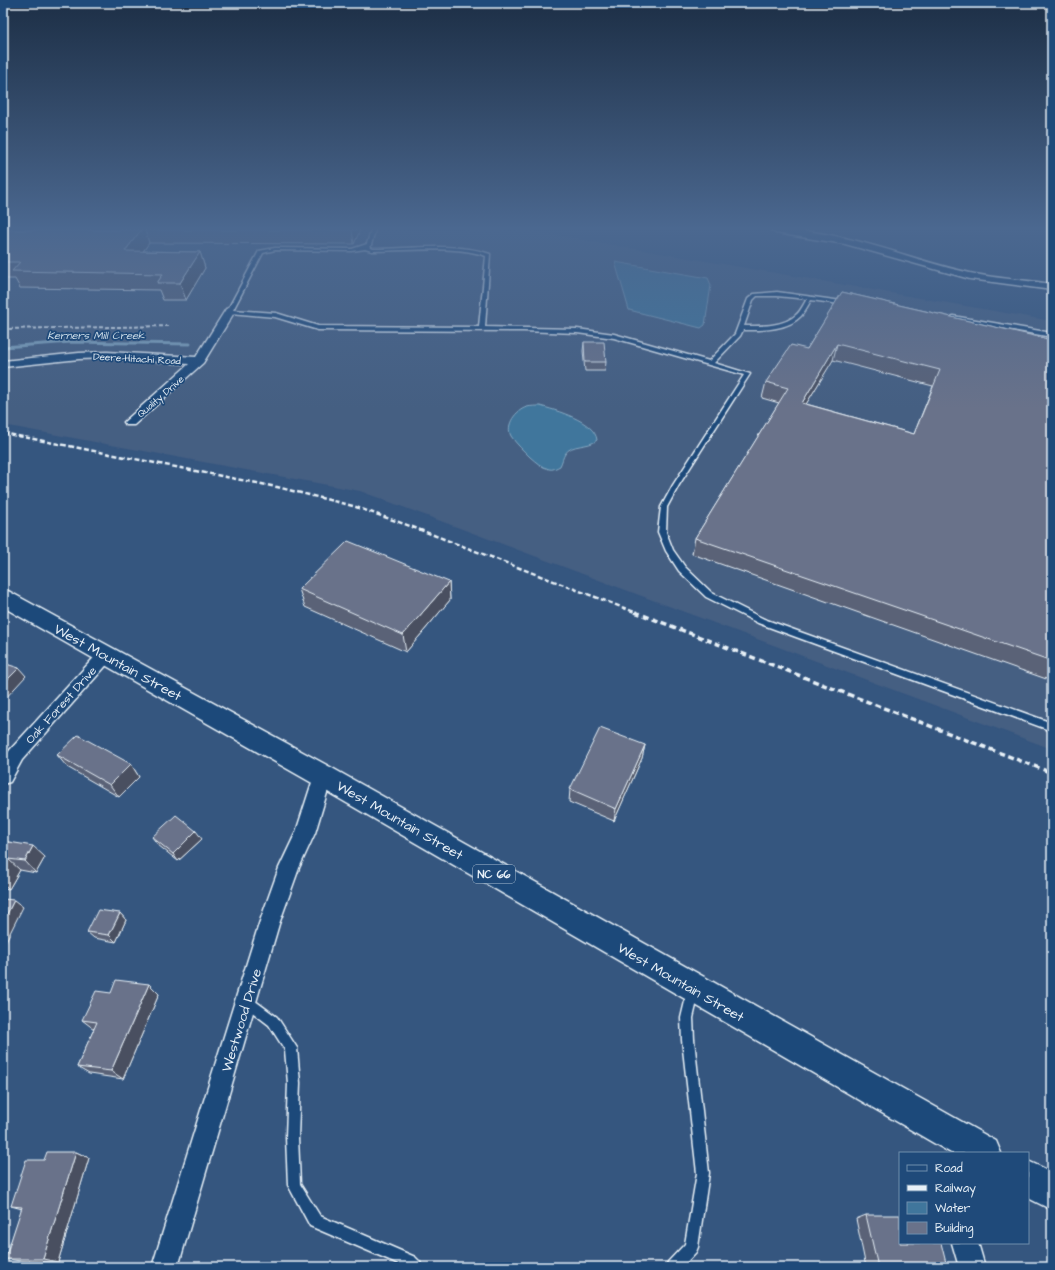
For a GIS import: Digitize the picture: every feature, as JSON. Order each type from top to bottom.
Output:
[{"type":"main road","name":"West Mountain Street","points":[[3,597],[323,776],[694,989],[982,1152]]},
{"type":"main road","points":[[1029,1179],[1052,1192]]},
{"type":"street","name":"Quality Drive","points":[[130,422],[199,361],[230,311]]},
{"type":"street","name":"Deere-Hitachi Road","points":[[3,364],[107,355],[199,361]]},
{"type":"street","name":"Oak Forest Drive","points":[[3,776],[16,755],[106,655]]},
{"type":"street","name":"Westwood Drive","points":[[165,1267],[247,1001],[269,924],[289,868],[305,833],[323,776]]},
{"type":"street","points":[[965,1244],[972,1267]]},
{"type":"lane","points":[[241,289],[230,311],[276,315],[318,328],[577,331],[614,336],[747,374],[676,485],[664,507],[662,532],[670,551],[682,569],[709,595],[761,621],[1052,727]]},
{"type":"lane","points":[[482,329],[485,289]]},
{"type":"lane","points":[[710,363],[738,335],[751,299],[756,295],[777,294],[852,303]]},
{"type":"lane","points":[[741,328],[757,328],[790,322],[798,317],[810,298]]},
{"type":"lane","points":[[949,317],[1052,335]]},
{"type":"lane","points":[[673,1267],[691,1247],[703,1174],[688,1040],[687,1018],[694,989]]},
{"type":"lane","points":[[247,1001],[273,1021],[291,1048],[294,1083],[292,1137],[294,1185],[315,1221],[410,1262],[415,1267]]},
{"type":"shaded area","points":[[3,289],[869,289],[1052,321],[1052,749],[360,491],[3,425]]},
{"type":"water","points":[[623,289],[710,289],[705,325],[701,328],[629,310]]},
{"type":"water","points":[[540,406],[555,410],[582,422],[595,433],[597,440],[589,444],[571,448],[564,455],[560,466],[556,468],[549,469],[541,466],[515,442],[511,436],[509,427],[513,418],[519,411],[527,407]]},
{"type":"building","points":[[842,292],[1052,340],[1052,661],[695,538],[788,388],[766,382],[791,345],[807,349]],"holes":[[[837,344],[940,370],[914,434],[802,403]]]},
{"type":"building","points":[[584,342],[604,342],[606,362],[585,362]]},
{"type":"building","points":[[348,541],[449,582],[403,635],[299,589]]},
{"type":"building","points":[[3,663],[19,668],[3,684]]},
{"type":"building","points":[[600,728],[645,745],[616,809],[570,789]]},
{"type":"building","points":[[78,735],[131,764],[110,785],[57,755]]},
{"type":"building","points":[[176,815],[196,831],[173,854],[152,837]]},
{"type":"building","points":[[3,841],[33,846],[25,861],[8,859],[3,868]]},
{"type":"building","points":[[3,899],[14,900],[3,922]]},
{"type":"building","points":[[98,910],[120,913],[109,935],[87,932]]},
{"type":"building","points":[[116,980],[149,984],[111,1071],[77,1067],[97,1022],[82,1020],[96,991],[111,993]]},
{"type":"building","points":[[47,1152],[76,1152],[43,1259],[5,1259],[22,1207],[11,1206],[26,1160],[44,1160]]},
{"type":"building","points":[[866,1215],[899,1215],[899,1244],[941,1244],[947,1267],[878,1267]]},
{"type":"waterway","name":"Kerners Mill Creek","points":[[3,347],[72,342],[190,344]]},
{"type":"railway","points":[[3,329],[171,326]]},
{"type":"railway","points":[[3,433],[277,487],[353,506],[410,526],[637,613]]},
{"type":"railway","points":[[635,612],[1052,773]]}]
